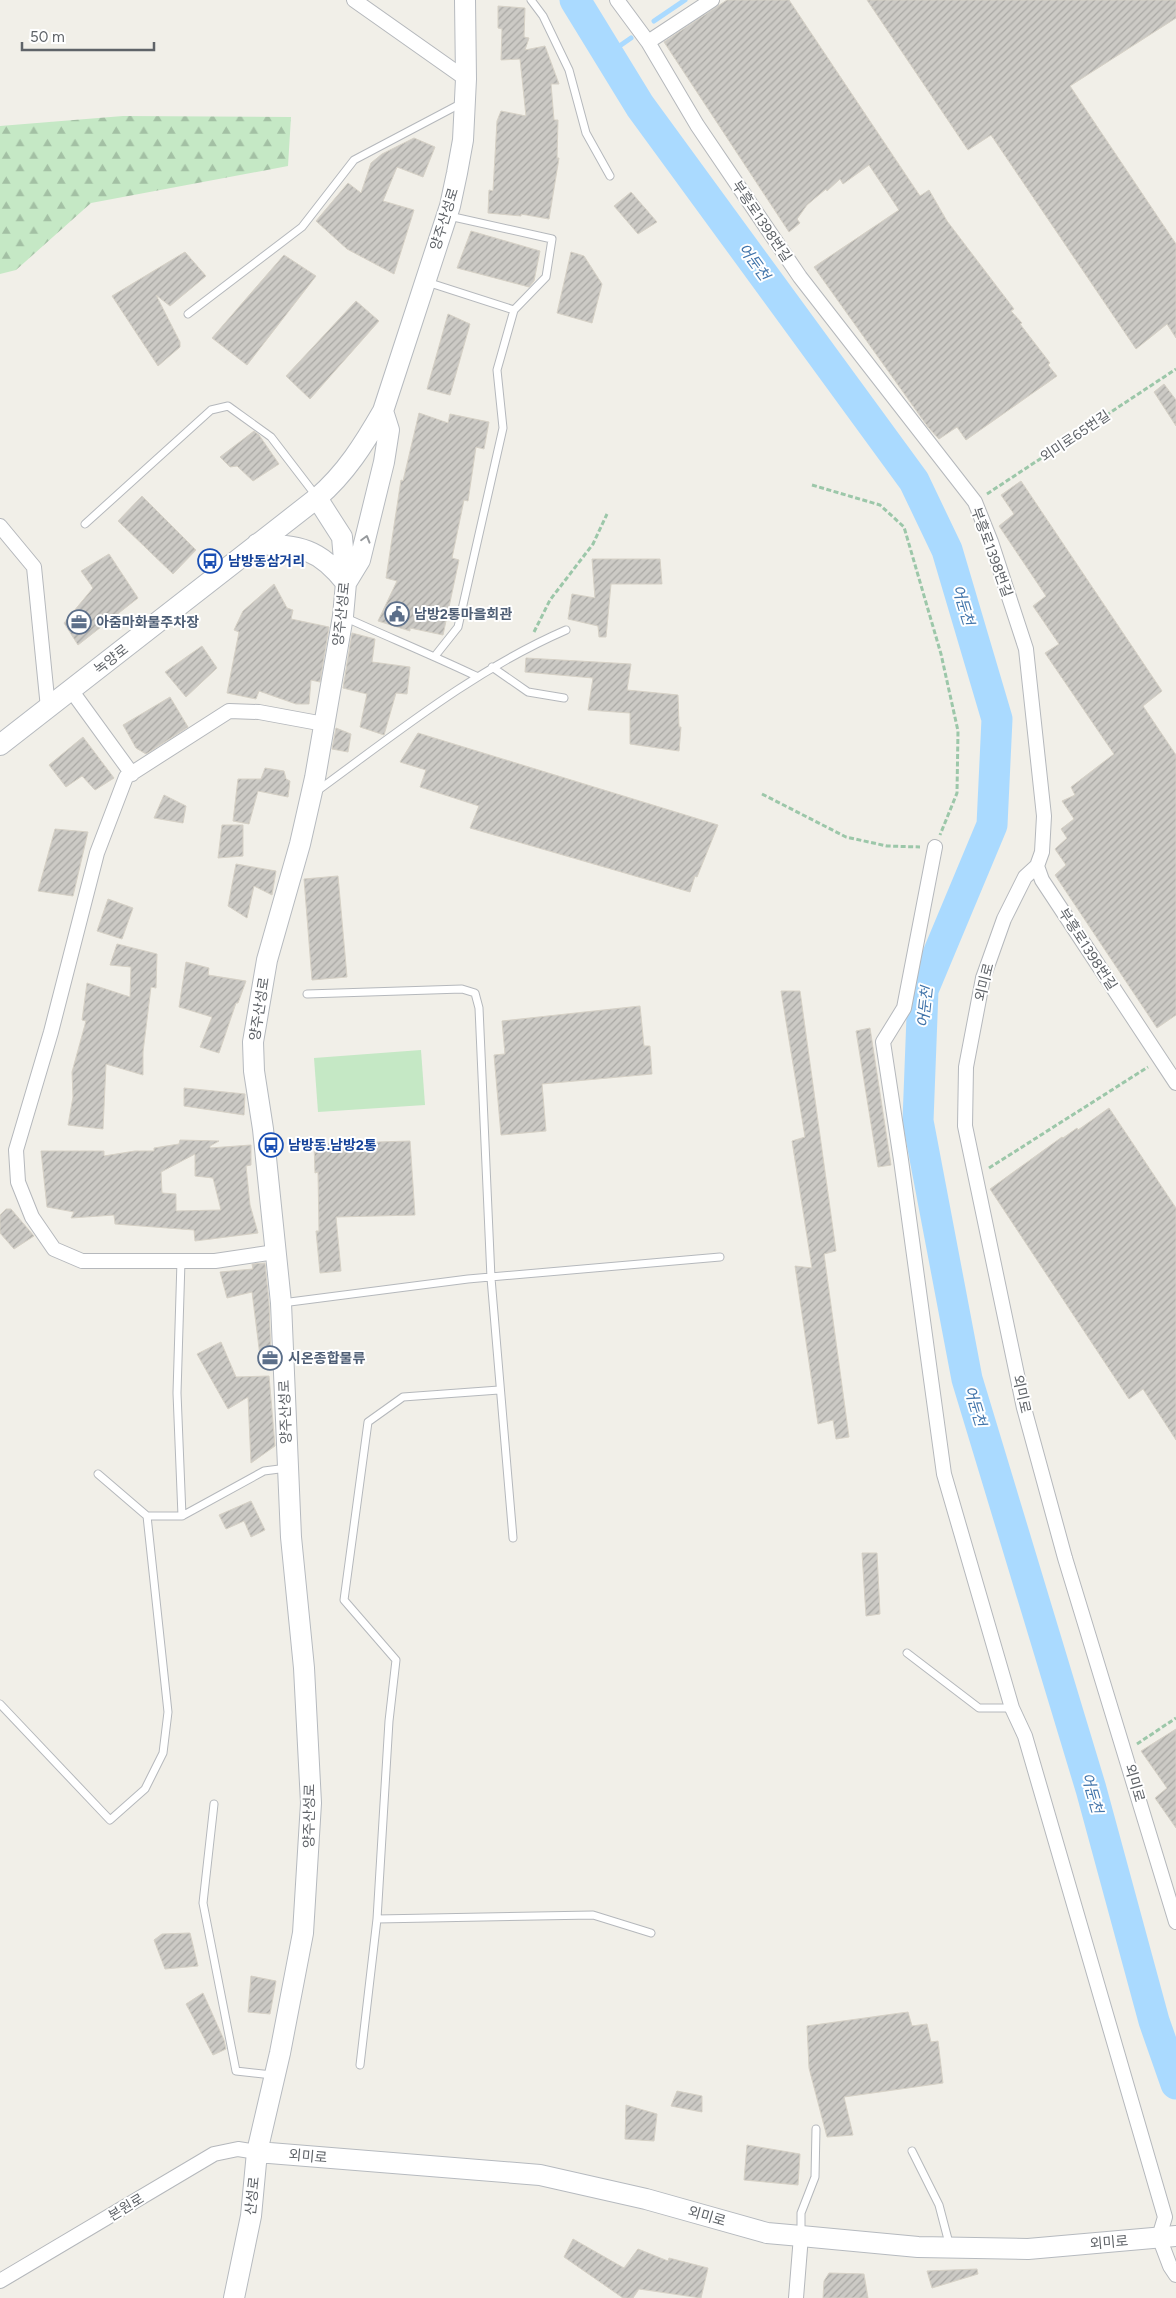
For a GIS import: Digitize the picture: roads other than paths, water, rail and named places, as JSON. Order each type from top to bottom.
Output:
[{"type":"street","points":[[354,0],[466,70]]},
{"type":"street","points":[[452,0],[466,70]]},
{"type":"street","name":"양주산성로","points":[[273,2085],[303,1933],[311,1803],[304,1668],[291,1537],[282,1303],[263,1129],[254,1071],[253,1042],[268,960],[300,844],[311,796],[343,616],[346,583],[342,536],[317,498],[348,467],[383,411],[446,215],[462,140],[466,70],[465,0]]},
{"type":"street","name":"부흥로1398번길","points":[[617,0],[648,42],[697,125],[800,277],[975,502],[991,542],[1026,649],[1044,816],[1042,852],[1037,866],[1042,880],[1176,1082]]},
{"type":"street","points":[[648,42],[712,0]]},
{"type":"street","points":[[258,544],[293,546],[319,556],[332,566],[346,583],[360,560],[384,462],[389,430],[383,411]]},
{"type":"street","name":"녹양로","points":[[0,745],[317,498]]},
{"type":"street","points":[[0,526],[34,567],[48,708]]},
{"type":"street","points":[[71,690],[132,774]]},
{"type":"street","points":[[275,1252],[216,1261],[82,1261],[54,1249],[32,1217],[18,1182],[16,1150],[51,1032],[97,853],[126,777],[229,711],[259,712],[324,724]]},
{"type":"street","points":[[936,847],[904,1008],[883,1042],[944,1474],[1012,1708],[1025,1736],[1165,2217],[1170,2266],[1176,2275]]},
{"type":"street","name":"외미로","points":[[1037,866],[1025,877],[1004,920],[983,978],[966,1067],[965,1126],[1024,1408],[1065,1558],[1176,1922]]},
{"type":"street","name":"산성로","points":[[234,2298],[251,2216],[257,2152],[273,2085]]},
{"type":"street","name":"본원로","points":[[0,2282],[214,2154],[238,2149],[257,2152]]},
{"type":"street","name":"외미로","points":[[257,2152],[540,2175],[646,2199],[766,2233],[918,2247],[1028,2248],[1168,2236]]},
{"type":"street","points":[[796,2298],[801,2236]]},
{"type":"lane","points":[[531,0],[543,16],[569,70],[586,133],[610,176]]},
{"type":"lane","points":[[188,314],[302,227],[354,160],[464,102]]},
{"type":"lane","points":[[435,656],[458,627],[503,428],[497,370],[514,310],[546,277],[552,239],[446,215]]},
{"type":"lane","points":[[425,281],[514,310]]},
{"type":"lane","points":[[85,524],[211,410],[228,406],[271,437],[317,498]]},
{"type":"lane","points":[[343,616],[476,676]]},
{"type":"lane","points":[[311,796],[476,676],[527,647],[566,630]]},
{"type":"lane","points":[[492,667],[528,692],[564,698]]},
{"type":"lane","points":[[307,994],[462,990],[475,993],[479,1008],[491,1278],[513,1538]]},
{"type":"lane","points":[[282,1303],[468,1279],[720,1258]]},
{"type":"lane","points":[[181,1261],[177,1393],[182,1516]]},
{"type":"lane","points":[[360,2065],[377,1920],[389,1721],[396,1660],[344,1600],[368,1422],[404,1397],[499,1390]]},
{"type":"lane","points":[[98,1474],[147,1516],[182,1516],[264,1471],[287,1468]]},
{"type":"lane","points":[[0,1704],[110,1820],[145,1788],[163,1753],[168,1712],[147,1516]]},
{"type":"lane","points":[[907,1653],[979,1708],[1012,1708]]},
{"type":"lane","points":[[214,1804],[203,1903],[236,2071],[273,2085]]},
{"type":"lane","points":[[377,1920],[593,1915],[651,1933]]},
{"type":"lane","points":[[801,2236],[801,2213],[815,2177],[816,2129]]},
{"type":"lane","points":[[912,2151],[939,2205],[950,2247]]},
{"type":"waterway","name":"어둔천","points":[[575,0],[640,106],[914,481],[947,550],[997,719],[992,825],[923,990],[918,1121],[967,1379],[1091,1789],[1154,2021],[1176,2084]]},
{"type":"waterway","points":[[654,21],[685,0]]},
{"type":"waterway","points":[[608,54],[631,38]]},
{"type":"place","name":"남방동삼거리","points":[[210,561]]},
{"type":"place","name":"남방2통마을회관","points":[[397,614]]},
{"type":"place","name":"아줌마화물주차장","points":[[79,622]]},
{"type":"place","name":"남방동.남방2통","points":[[271,1145]]},
{"type":"place","name":"시온종합물류","points":[[270,1358]]}]
